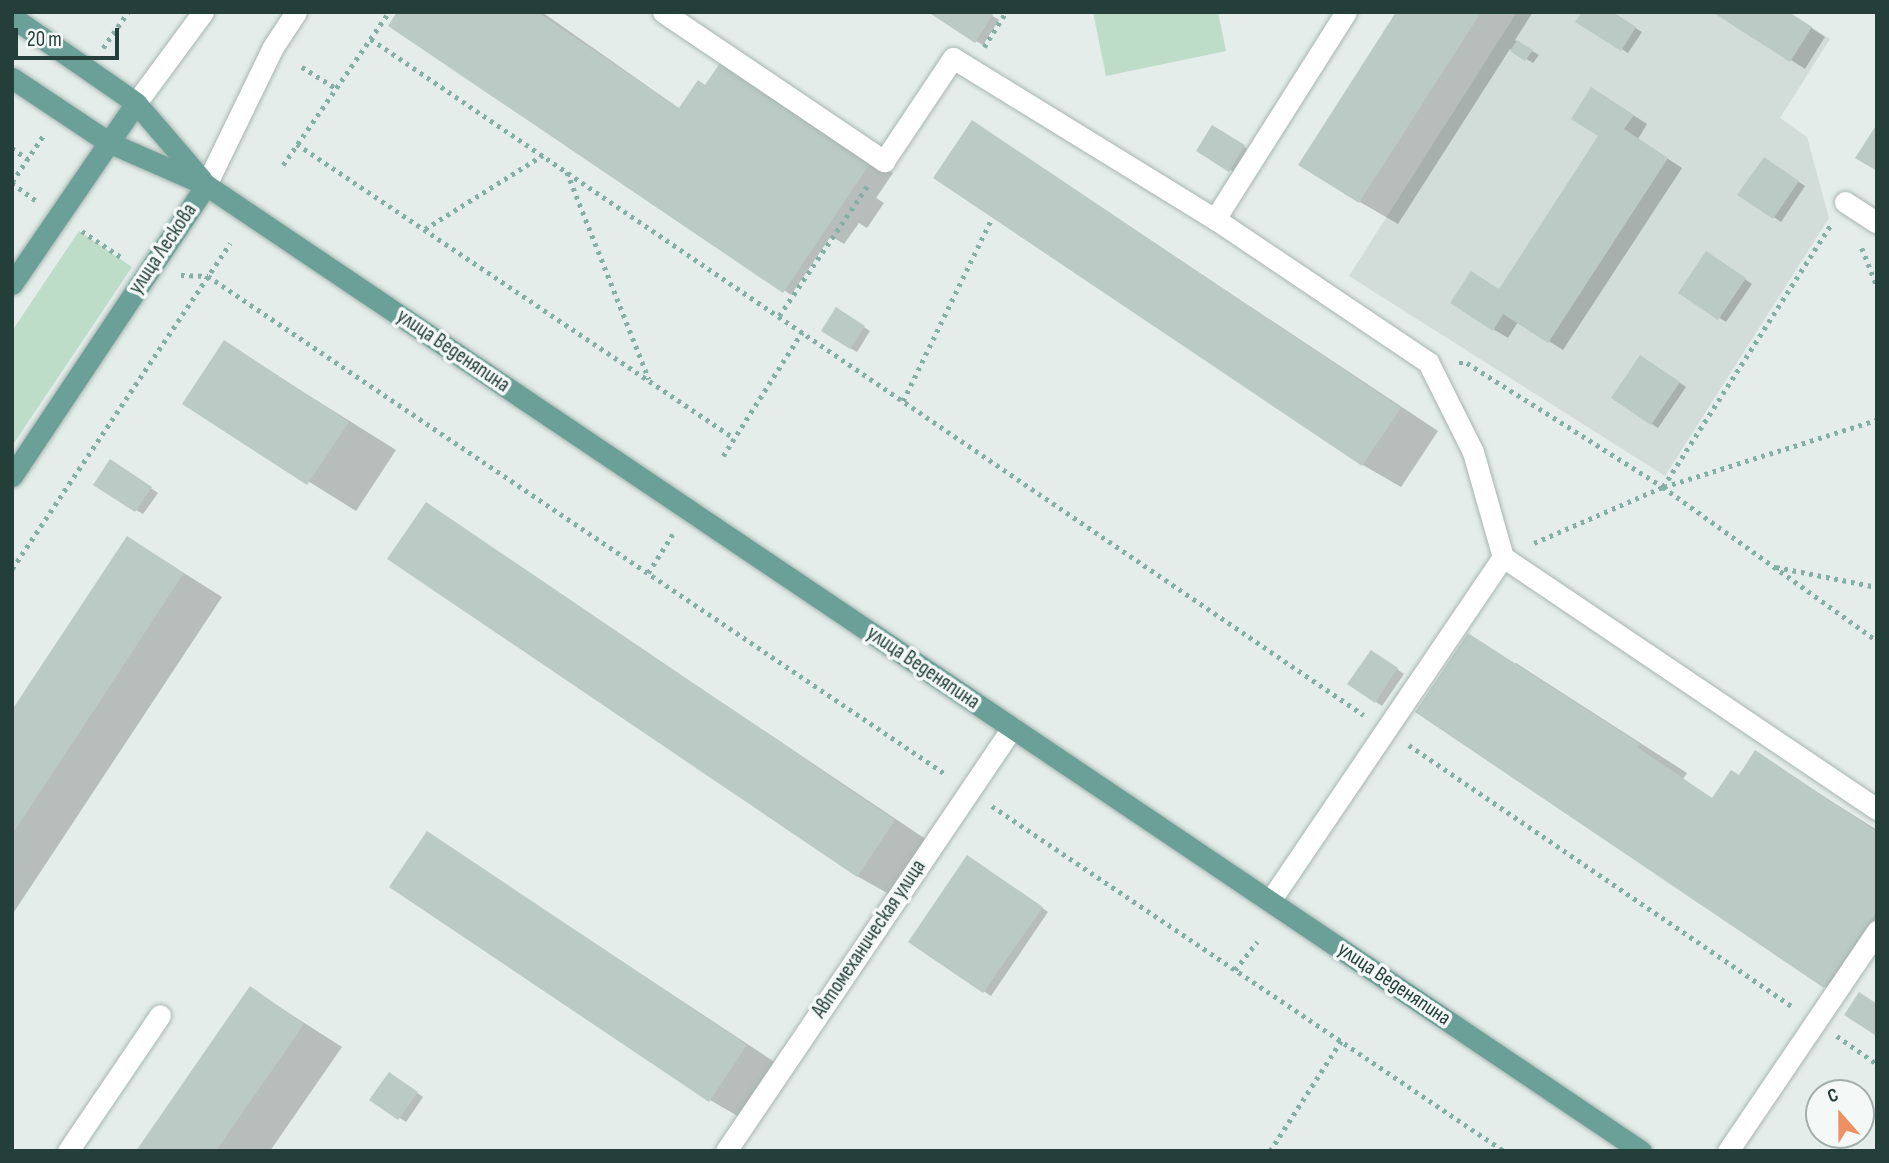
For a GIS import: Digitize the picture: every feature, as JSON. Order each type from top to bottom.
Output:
[{"type":"main road","name":"улица Веденяпина","points":[[12,17],[136,103],[206,184]]},
{"type":"main road","name":"улица Веденяпина","points":[[12,78],[108,142],[206,184],[1641,1151]]},
{"type":"main road","points":[[12,284],[136,103]]},
{"type":"main road","name":"улица Лескова","points":[[12,476],[206,184]]},
{"type":"street","points":[[136,103],[203,12]]},
{"type":"street","name":"улица Лескова","points":[[206,184],[273,47],[296,12]]},
{"type":"street","points":[[663,12],[884,161],[954,58],[1215,219],[1428,362],[1473,452],[1503,557],[1877,809]]},
{"type":"street","points":[[1215,219],[1346,12]]},
{"type":"street","points":[[1845,202],[1877,223]]},
{"type":"street","points":[[1270,901],[1503,557]]},
{"type":"street","name":"Автомеханическая улица","points":[[726,1151],[1012,728]]},
{"type":"street","points":[[1728,1151],[1877,931]]},
{"type":"street","points":[[68,1151],[160,1015]]},
{"type":"path","points":[[283,165],[388,12]]},
{"type":"path","points":[[971,69],[1006,12]]},
{"type":"path","points":[[371,39],[1877,1064]]},
{"type":"path","points":[[302,67],[335,88]]},
{"type":"path","points":[[60,110],[12,182],[57,215],[146,274],[208,276],[1504,1151]]},
{"type":"path","points":[[297,144],[734,438]]},
{"type":"path","points":[[12,148],[28,159]]},
{"type":"path","points":[[424,230],[542,155]]},
{"type":"path","points":[[779,316],[884,161]]},
{"type":"path","points":[[566,172],[650,381]]},
{"type":"path","points":[[1663,487],[1845,202]]},
{"type":"path","points":[[903,401],[992,218]]},
{"type":"path","points":[[12,569],[230,243]]},
{"type":"path","points":[[723,456],[802,332]]},
{"type":"path","points":[[1428,362],[1468,363],[1663,487],[1877,641]]},
{"type":"path","points":[[1503,557],[1663,487],[1877,420]]},
{"type":"path","points":[[648,573],[675,531]]},
{"type":"path","points":[[1772,566],[1877,587]]},
{"type":"path","points":[[1236,970],[1257,942]]},
{"type":"path","points":[[1270,1151],[1341,1041]]},
{"type":"shaded area","points":[[1517,12],[1789,12],[1830,39],[1780,118],[1807,137],[1829,218],[1665,476],[1349,276]]},
{"type":"green space","points":[[1093,12],[1218,12],[1226,51],[1106,76]]},
{"type":"green space","points":[[79,231],[132,267],[12,446],[12,331]]},
{"type":"building","points":[[397,12],[537,12],[679,108],[698,80],[705,85],[722,60],[846,144],[843,148],[869,165],[783,293],[388,26]]},
{"type":"building","points":[[928,12],[988,12],[993,15],[975,43]]},
{"type":"building","points":[[1396,12],[1481,12],[1359,203],[1298,165]]},
{"type":"building","points":[[1582,12],[1613,12],[1636,27],[1621,51],[1575,22]]},
{"type":"building","points":[[1712,12],[1789,12],[1812,27],[1790,62]]},
{"type":"building","points":[[1517,40],[1533,50],[1525,61],[1510,51]]},
{"type":"building","points":[[1591,87],[1634,115],[1624,129],[1668,158],[1548,343],[1503,314],[1493,331],[1450,303],[1471,271],[1499,289],[1598,136],[1571,119]]},
{"type":"building","points":[[972,120],[1401,408],[1362,466],[933,178]]},
{"type":"building","points":[[1877,124],[1877,171],[1855,158]]},
{"type":"building","points":[[1212,125],[1245,145],[1229,172],[1196,151]]},
{"type":"building","points":[[1764,157],[1799,181],[1773,219],[1737,195]]},
{"type":"building","points":[[1706,251],[1746,278],[1718,320],[1678,293]]},
{"type":"building","points":[[836,307],[865,326],[850,349],[821,331]]},
{"type":"building","points":[[224,340],[349,422],[307,485],[182,404]]},
{"type":"building","points":[[1640,355],[1680,382],[1651,425],[1611,398]]},
{"type":"building","points":[[110,459],[152,487],[135,512],[93,485]]},
{"type":"building","points":[[426,502],[895,820],[857,877],[387,559]]},
{"type":"building","points":[[127,536],[184,573],[12,835],[12,710]]},
{"type":"building","points":[[1468,633],[1640,744],[1637,747],[1712,798],[1731,770],[1739,775],[1755,750],[1877,832],[1877,911],[1824,988],[1415,712]]},
{"type":"building","points":[[1371,650],[1398,668],[1375,703],[1347,684]]},
{"type":"building","points":[[427,831],[747,1045],[709,1102],[389,887]]},
{"type":"building","points":[[967,855],[1043,907],[983,993],[908,942]]},
{"type":"building","points":[[250,986],[304,1024],[216,1151],[136,1151]]},
{"type":"building","points":[[1859,992],[1877,1004],[1875,1035],[1844,1015]]},
{"type":"building","points":[[389,1072],[418,1092],[398,1120],[369,1100]]}]
